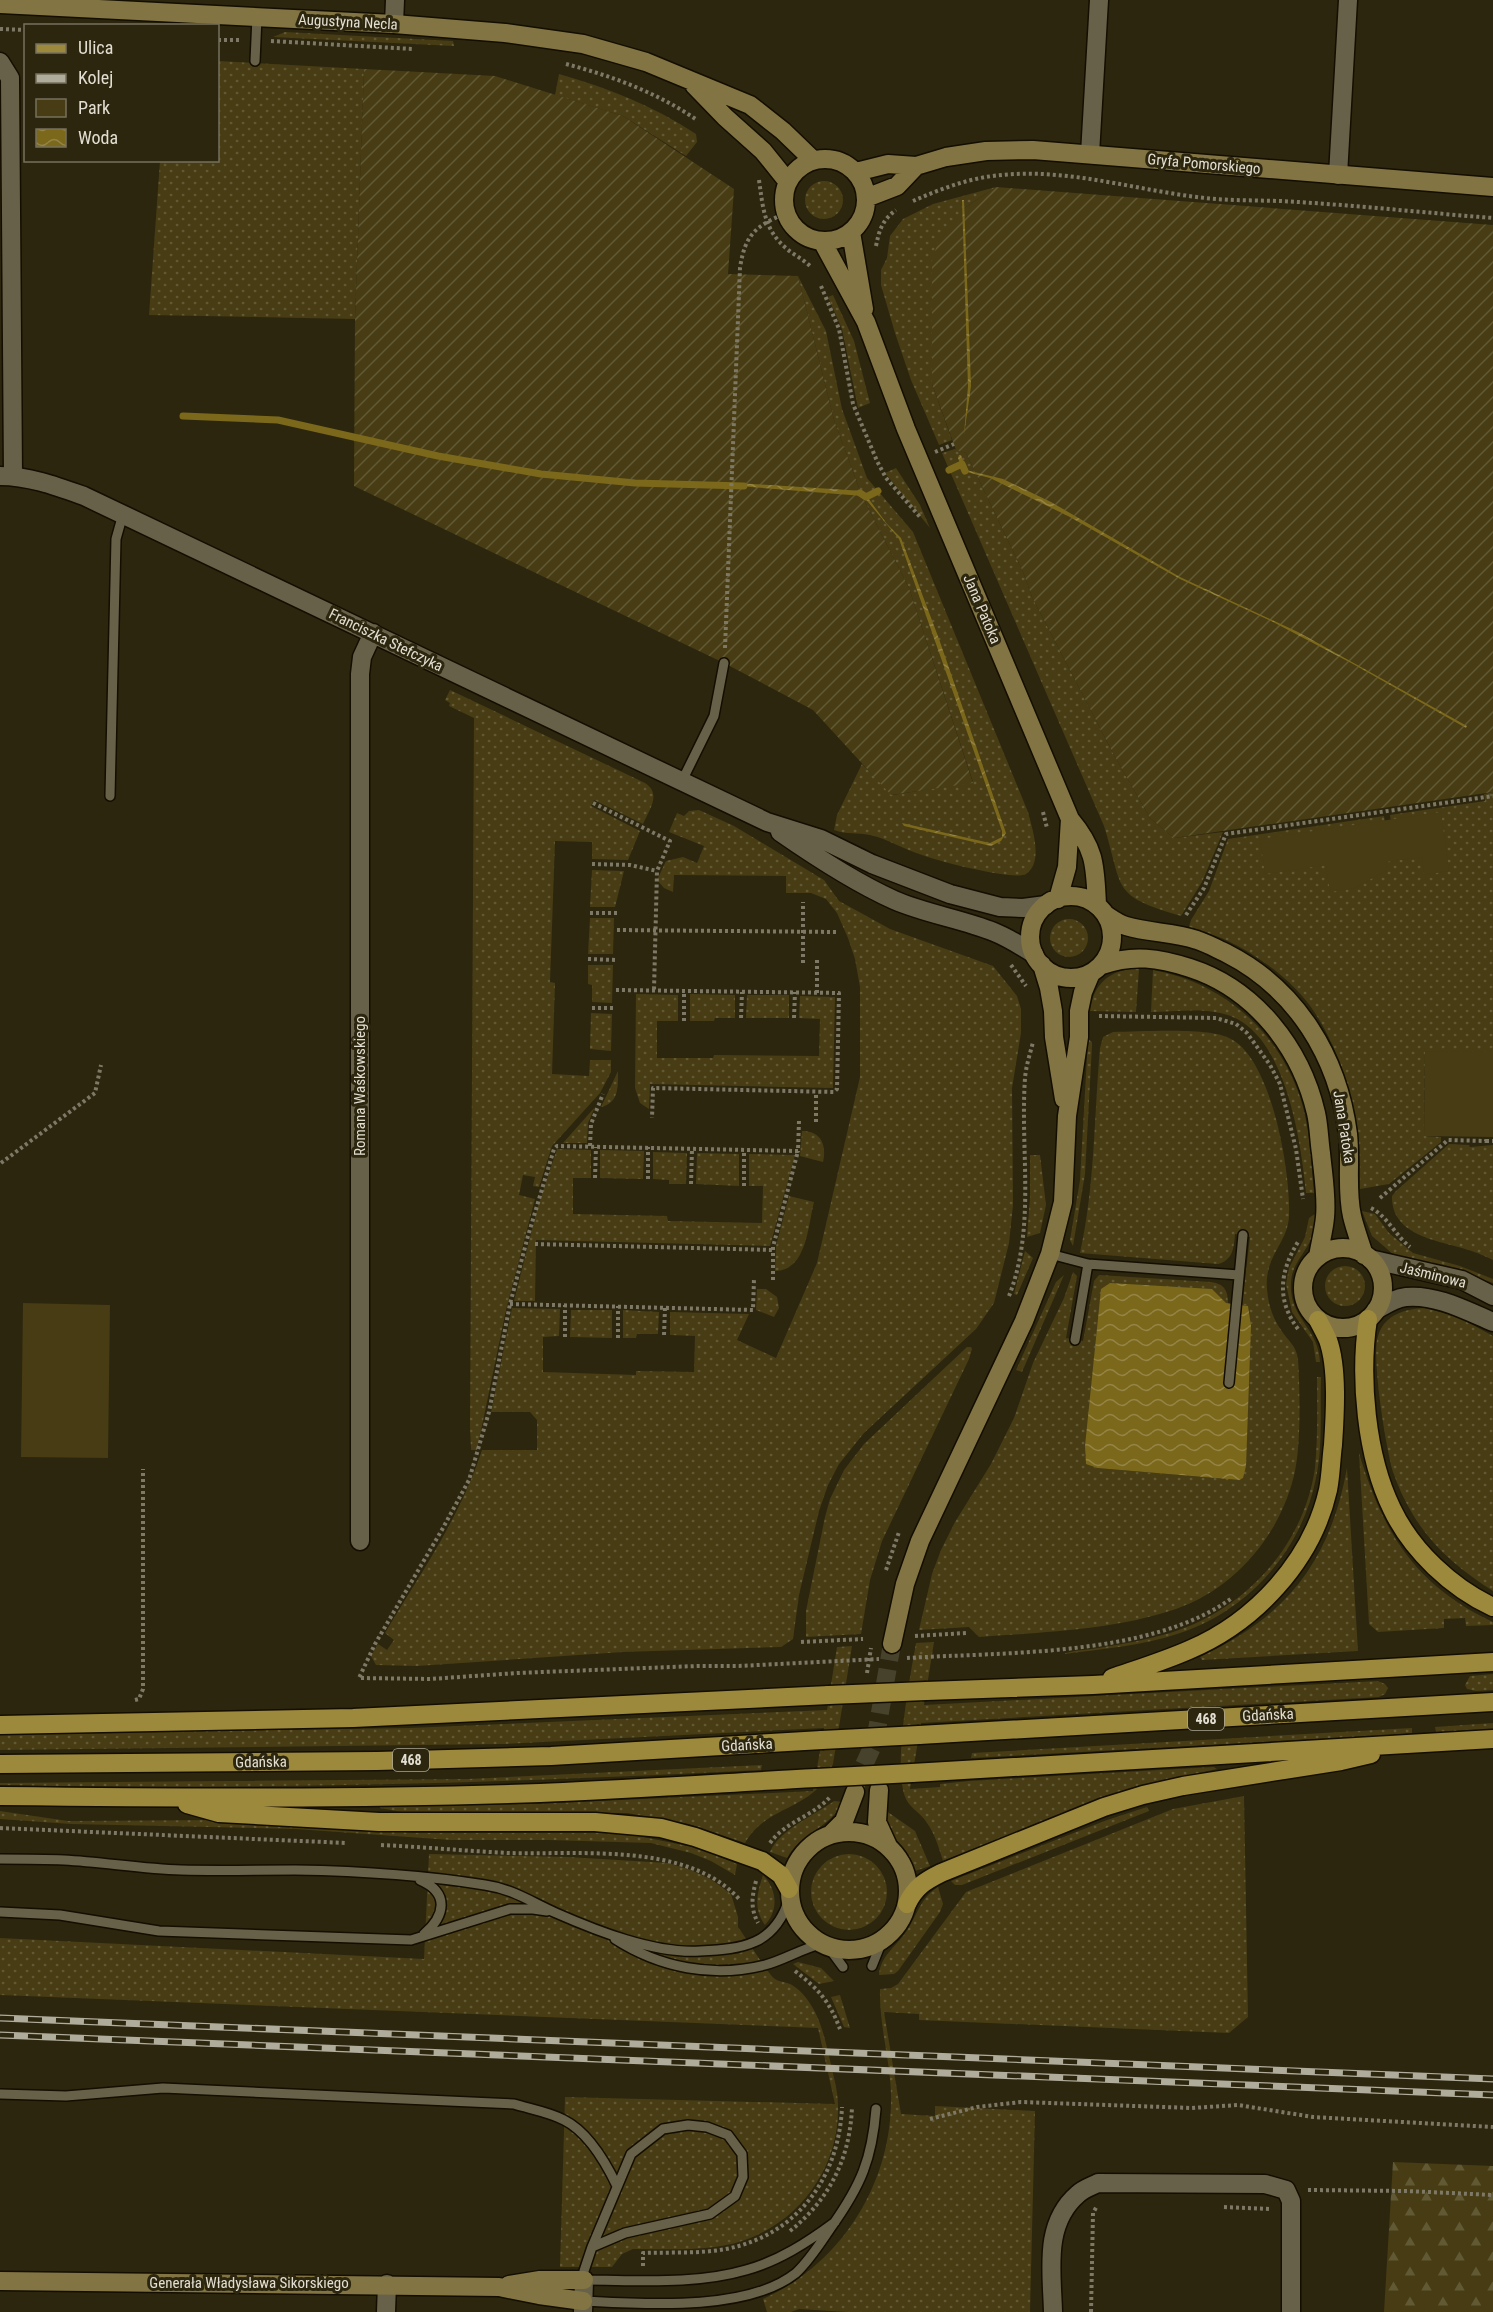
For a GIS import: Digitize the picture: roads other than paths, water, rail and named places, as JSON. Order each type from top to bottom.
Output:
[{"type":"main road","name":"Augustyna Necla","points":[[0,4],[394,24],[505,33],[583,44],[646,62],[750,105],[783,131],[813,160]]},
{"type":"main road","name":"Augustyna Necla","points":[[689,79],[725,117],[763,151],[788,182]]},
{"type":"main road","name":"Gryfa Pomorskiego","points":[[856,172],[888,164],[916,166],[946,157],[986,151],[1033,150],[1493,187]]},
{"type":"main road","points":[[828,158],[844,163],[856,172],[863,184],[866,198],[863,217],[850,232],[837,239],[822,241],[807,237],[794,227],[786,213],[784,197],[788,182],[798,168],[813,160],[828,158]]},
{"type":"main road","name":"Gryfa Pomorskiego","points":[[866,198],[897,186],[916,166]]},
{"type":"main road","name":"Jana Patoka","points":[[850,232],[866,322]]},
{"type":"main road","name":"Jana Patoka","points":[[822,241],[866,322],[906,429],[1070,819],[1068,867],[1052,902]]},
{"type":"main road","points":[[892,1644],[904,1584],[920,1540],[1024,1321],[1050,1254],[1062,1202],[1067,1116],[1078,1037],[1079,1011],[1083,992],[1096,969],[1109,954],[1112,941],[1111,928],[1101,910],[1091,850],[1083,834],[1070,819]]},
{"type":"main road","points":[[1067,1116],[1054,1037],[1049,988],[1031,941],[1032,928],[1037,915],[1052,902],[1072,897],[1085,899],[1101,910]]},
{"type":"main road","name":"Jana Patoka","points":[[1101,910],[1124,926],[1198,940],[1227,954],[1256,970],[1280,990],[1298,1010],[1326,1056],[1339,1090],[1348,1136],[1351,1210],[1367,1257]]},
{"type":"main road","name":"Jana Patoka","points":[[1096,969],[1121,958],[1141,958],[1172,963],[1199,971],[1242,996],[1262,1012],[1284,1039],[1301,1068],[1316,1114],[1325,1215],[1318,1257]]},
{"type":"main road","points":[[1038,960],[1052,973],[1065,978],[1078,978],[1096,969]]},
{"type":"main road","points":[[1094,1685],[1191,1650],[1224,1630],[1254,1609],[1274,1590],[1299,1560],[1313,1534],[1328,1490],[1334,1434],[1333,1361],[1328,1341],[1318,1320],[1307,1306],[1303,1289],[1306,1271],[1318,1257],[1334,1249],[1346,1249],[1367,1257],[1378,1269],[1382,1281],[1382,1296],[1372,1315],[1364,1358],[1369,1424],[1381,1480],[1392,1509],[1419,1550],[1451,1581],[1493,1607]]},
{"type":"main road","points":[[1318,1320],[1327,1325],[1348,1328],[1372,1315]]},
{"type":"main road","points":[[0,1725],[353,1718],[1094,1685],[1493,1662]]},
{"type":"main road","name":"Gdańska","points":[[0,1764],[551,1756],[1493,1702]]},
{"type":"main road","points":[[0,1796],[165,1798],[541,1792],[1493,1739]]},
{"type":"main road","points":[[165,1798],[219,1813],[391,1822],[595,1822],[661,1828],[696,1837],[762,1861],[781,1875],[795,1917],[806,1933],[825,1946],[843,1951],[870,1947],[882,1941],[902,1918],[912,1893],[921,1884],[941,1873],[1114,1804],[1183,1786],[1341,1761],[1423,1743]]},
{"type":"main road","points":[[879,1790],[878,1822],[888,1846],[898,1858],[905,1872],[908,1888],[907,1904]]},
{"type":"main road","points":[[831,1834],[844,1821],[855,1792]]},
{"type":"main road","points":[[789,1894],[797,1861],[817,1840],[831,1834],[861,1833],[888,1846]]},
{"type":"main road","name":"Generała Władysława Sikorskiego","points":[[499,2287],[540,2280],[584,2280]]},
{"type":"main road","name":"Generała Władysława Sikorskiego","points":[[0,2281],[499,2287],[583,2306]]},
{"type":"street","points":[[394,24],[395,0]]},
{"type":"street","points":[[1090,154],[1099,0]]},
{"type":"street","points":[[1338,175],[1348,0]]},
{"type":"street","points":[[0,62],[10,78],[7,476]]},
{"type":"street","name":"Franciszka Stefczyka","points":[[7,476],[46,483],[84,496],[767,822],[820,839],[893,873],[950,894],[1000,907],[1023,908],[1052,902]]},
{"type":"street","name":"Romana Waśkowskiego","points":[[360,1541],[360,674],[362,657],[373,633]]},
{"type":"street","name":"Franciszka Stefczyka","points":[[767,822],[810,853],[883,894],[935,915],[993,932],[1038,960]]},
{"type":"street","points":[[883,894],[893,873]]},
{"type":"street","name":"Jaśminowa","points":[[1367,1257],[1462,1280],[1493,1296]]},
{"type":"street","name":"Jaśminowa","points":[[1372,1315],[1390,1302],[1406,1297],[1425,1298],[1458,1307],[1493,1322]]},
{"type":"street","points":[[1053,2312],[1051,2247],[1059,2217],[1078,2193],[1098,2183],[1265,2184],[1286,2190],[1291,2201],[1291,2312]]},
{"type":"street","points":[[583,2306],[584,2280]]},
{"type":"street","points":[[386,2312],[387,2284]]},
{"type":"lane","points":[[255,61],[257,17]]},
{"type":"lane","points":[[110,796],[116,539],[123,514]]},
{"type":"lane","points":[[682,781],[714,716],[724,663]]},
{"type":"lane","points":[[1229,1383],[1243,1235]]},
{"type":"lane","points":[[1050,1254],[1088,1264],[1239,1275]]},
{"type":"lane","points":[[1075,1340],[1088,1264]]},
{"type":"lane","points":[[0,1859],[63,1860],[180,1870],[297,1870],[414,1877],[486,1885],[510,1890],[555,1913],[633,1941],[668,1950],[698,1952],[756,1941],[771,1932],[784,1915],[789,1894]]},
{"type":"lane","points":[[411,1940],[424,1934],[434,1925],[440,1915],[441,1905],[437,1892],[428,1883],[414,1877]]},
{"type":"lane","points":[[0,1912],[60,1915],[159,1930],[411,1940],[510,1909],[532,1909],[555,1913]]},
{"type":"lane","points":[[600,1930],[631,1949],[666,1964],[705,1971],[766,1965],[799,1950],[825,1946],[843,1967]]},
{"type":"lane","points":[[872,1965],[882,1941]]},
{"type":"lane","points":[[0,2094],[66,2096],[164,2088],[514,2104],[565,2120],[591,2142],[617,2186]]},
{"type":"lane","points":[[583,2306],[732,2300],[753,2295],[774,2286],[795,2273],[836,2222],[860,2183],[869,2160],[876,2109]]},
{"type":"lane","points":[[592,2247],[625,2233],[710,2214],[735,2196],[743,2177],[742,2154],[728,2135],[707,2127],[688,2125],[663,2129],[631,2154],[592,2247],[584,2271],[584,2280],[720,2276],[766,2263],[809,2241],[836,2222]]},
{"type":"water","points":[[962,200],[964,200],[971,386],[964,435],[968,386]]},
{"type":"water","points":[[959,455],[961,455],[966,470],[1003,479],[1051,502],[1180,577],[1298,632],[1467,726],[1466,728],[1353,664],[1273,622],[1180,579],[1068,516],[990,478],[963,471]]},
{"type":"water","points":[[738,483],[863,491],[887,524],[901,538],[939,639],[1006,833],[1001,841],[991,846],[904,826],[902,823],[990,843],[1002,837],[1002,831],[899,539],[863,496],[738,486]]},
{"type":"water","points":[[1110,1283],[1212,1289],[1226,1303],[1248,1306],[1251,1326],[1246,1466],[1243,1478],[1239,1480],[1097,1468],[1086,1464],[1085,1446],[1101,1289]]},
{"type":"waterway","points":[[183,416],[278,420],[438,456],[541,474],[635,483],[744,486]]},
{"type":"waterway","points":[[949,470],[962,464],[965,471]]},
{"type":"waterway","points":[[860,493],[866,497],[878,491]]},
{"type":"tunnel","points":[[855,1790],[875,1741],[892,1644]]},
{"type":"railway","points":[[0,2018],[1493,2079]]},
{"type":"railway","points":[[0,2035],[1493,2095]]}]
